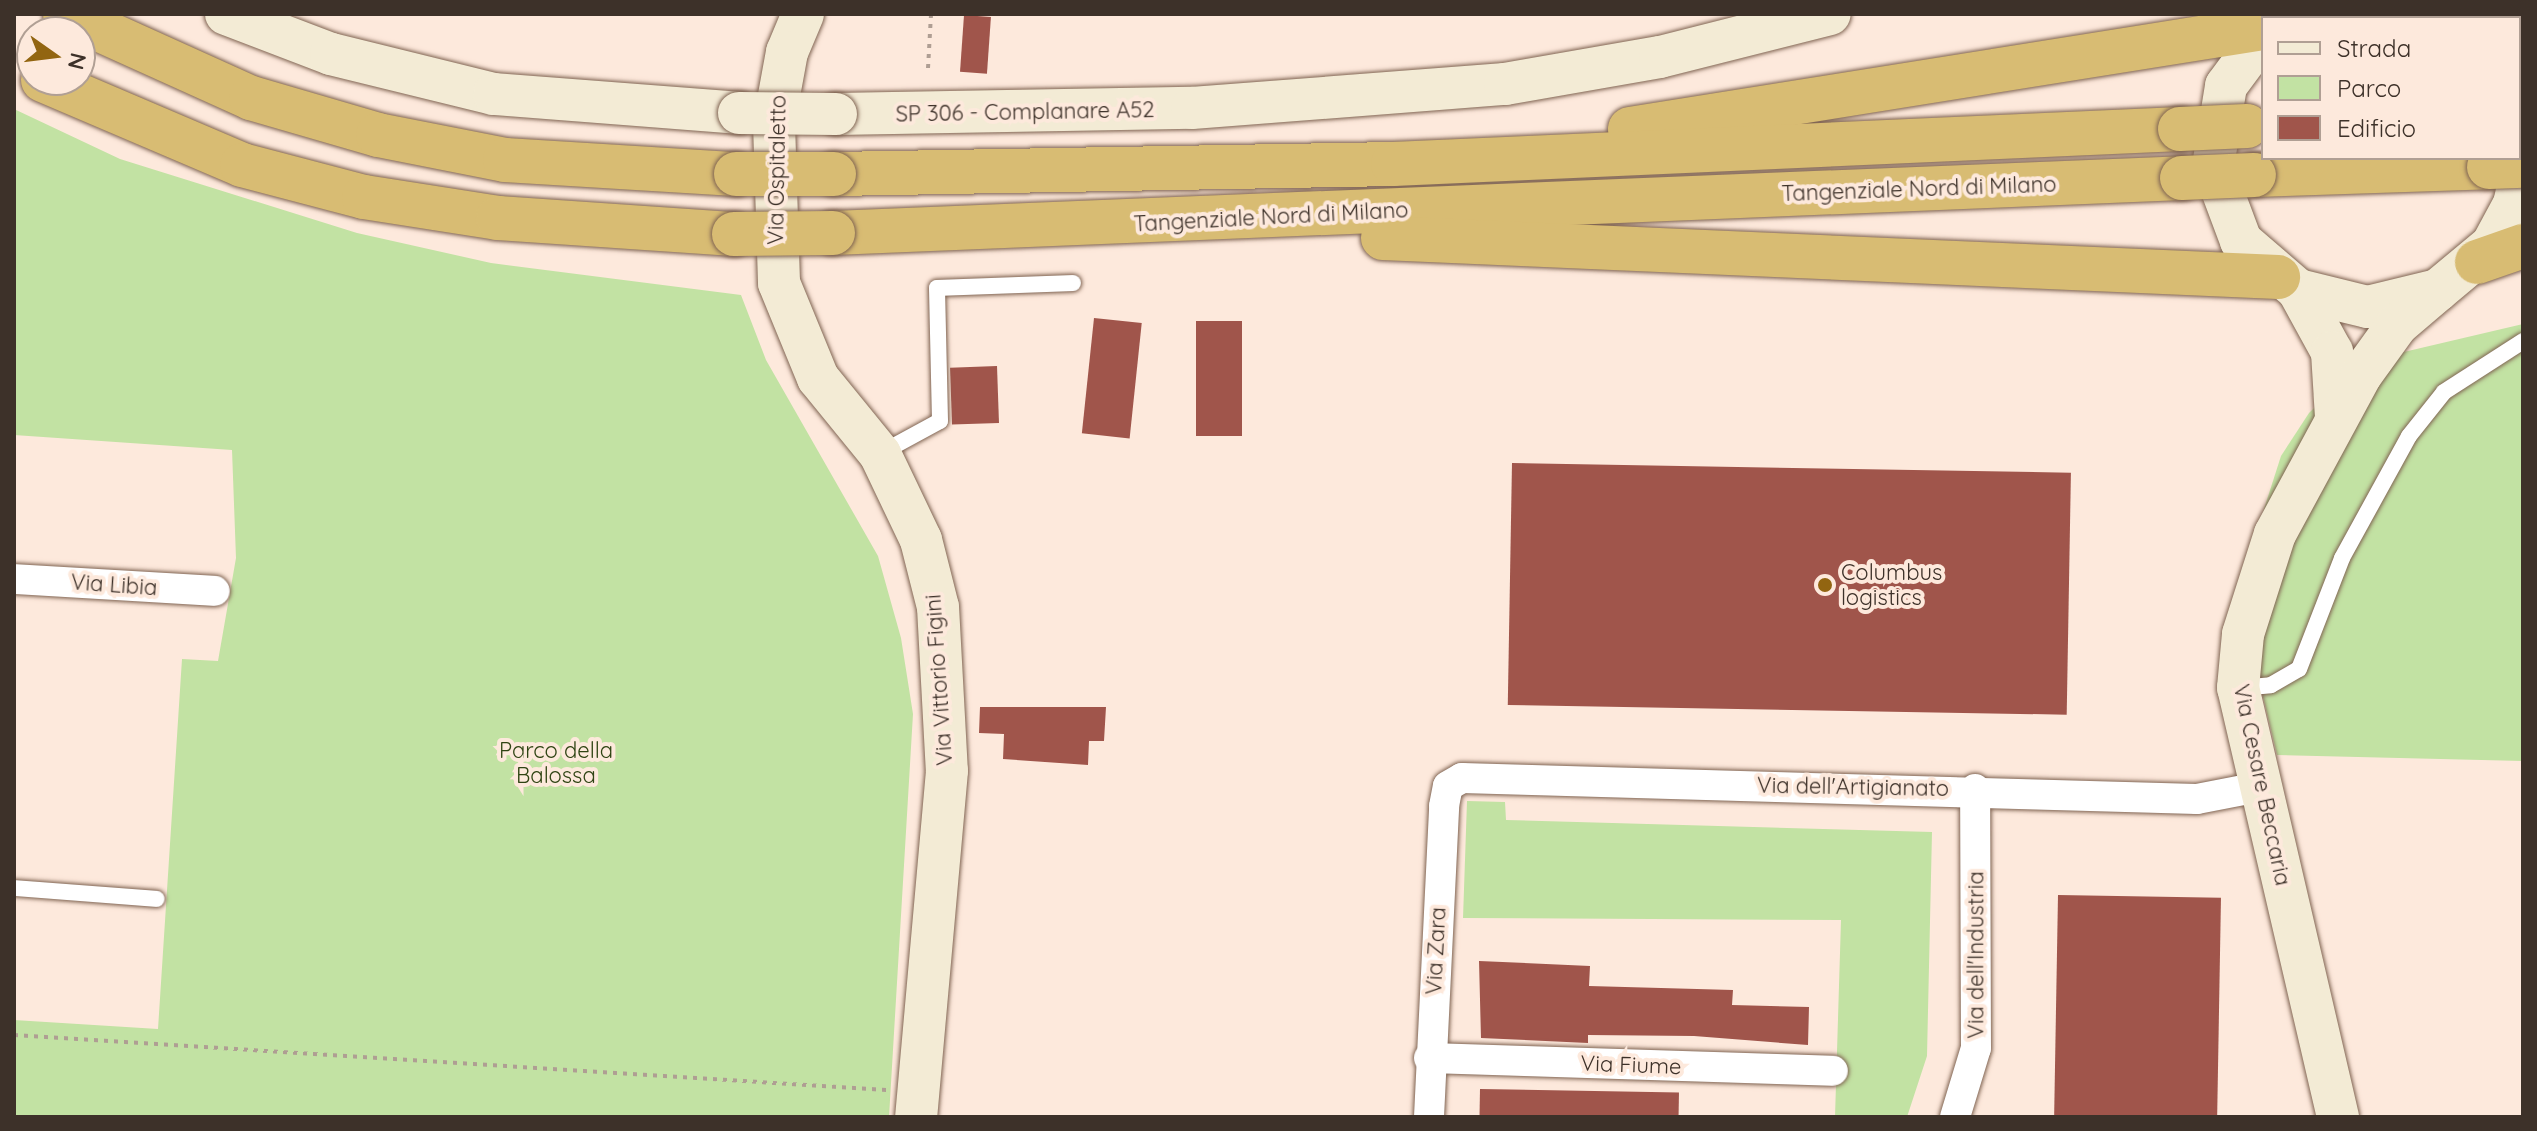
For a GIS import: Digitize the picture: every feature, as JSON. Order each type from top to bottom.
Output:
[{"type":"highway","name":"Tangenziale Nord di Milano","points":[[65,14],[251,98],[378,135],[505,160],[736,174],[1393,164],[2255,126]]},
{"type":"highway","points":[[1393,164],[2168,48],[2261,28]]},
{"type":"highway","name":"Tangenziale Nord di Milano","points":[[80,96],[242,165],[364,197],[514,220],[734,234],[1093,226],[2512,166]]},
{"type":"highway","points":[[1093,226],[2288,284]]},
{"type":"highway","points":[[2477,262],[2523,246]]},
{"type":"street","name":"SP 306 - Complanare A52","points":[[226,14],[331,54],[494,94],[739,113],[836,114],[1192,108],[1505,84],[1660,57],[1830,14]]},
{"type":"street","name":"Via Ospitaletto","points":[[779,283],[774,123],[787,52],[803,14]]},
{"type":"street","points":[[2444,14],[2452,16]]},
{"type":"street","name":"Via Cesare Beccaria","points":[[2261,39],[2226,86],[2213,166],[2228,218],[2288,284],[2335,363],[2336,418]]},
{"type":"street","name":"Via Cesare Beccaria","points":[[2338,1117],[2238,688],[2259,577],[2336,418],[2397,325],[2477,262],[2505,225],[2512,166]]},
{"type":"street","name":"Via Vittorio Figini","points":[[779,283],[792,329],[818,378],[880,454],[921,540],[938,607],[947,771],[917,1105]]},
{"type":"street","points":[[2288,284],[2368,307],[2438,290]]},
{"type":"street","name":"Via Libia","points":[[14,579],[215,591]]},
{"type":"street","name":"Via dell'Artigianato","points":[[1448,786],[1462,778],[1975,789],[2197,799],[2259,787]]},
{"type":"street","name":"Via Zara","points":[[1429,1117],[1429,1058],[1448,786]]},
{"type":"street","name":"Via dell'Industria","points":[[1955,1117],[1976,1048],[1975,789]]},
{"type":"street","name":"Via Fiume","points":[[1429,1058],[1833,1071]]},
{"type":"lane","points":[[880,454],[940,421],[937,288],[1073,283]]},
{"type":"lane","points":[[2238,688],[2271,685],[2299,669],[2342,558],[2409,436],[2444,392],[2523,341]]},
{"type":"lane","points":[[14,888],[157,899]]},
{"type":"path","points":[[928,68],[931,14]]},
{"type":"path","points":[[14,1035],[917,1105]]},
{"type":"green space","name":"Parco della Balossa","points":[[14,109],[120,159],[357,233],[491,263],[741,295],[766,360],[878,556],[901,638],[913,714],[889,1117],[14,1117],[14,1020],[158,1029],[182,659],[218,661],[236,558],[232,450],[14,435]]},
{"type":"green space","points":[[2523,324],[2523,761],[2277,755],[2250,643],[2255,537],[2281,456],[2309,413],[2346,377],[2391,355]]},
{"type":"green space","points":[[1467,801],[1505,802],[1506,820],[1932,832],[1927,1056],[1907,1117],[1835,1117],[1841,920],[1463,918]]},
{"type":"building","points":[[964,15],[991,17],[987,74],[960,72]]},
{"type":"building","points":[[1094,318],[1142,323],[1130,438],[1082,433]]},
{"type":"building","points":[[1196,321],[1242,321],[1242,436],[1196,436]]},
{"type":"building","points":[[997,366],[999,423],[952,425],[950,368]]},
{"type":"building","points":[[1512,463],[2071,473],[2067,715],[1508,705]]},
{"type":"building","points":[[980,707],[1106,707],[1104,741],[1089,741],[1088,765],[1003,759],[1004,734],[979,733]]},
{"type":"building","points":[[2058,895],[2221,898],[2217,1117],[2054,1117]]},
{"type":"building","points":[[1479,961],[1590,966],[1589,986],[1733,990],[1732,1005],[1809,1007],[1808,1045],[1694,1036],[1588,1035],[1588,1043],[1481,1038]]},
{"type":"building","points":[[1480,1089],[1679,1092],[1679,1117],[1480,1117]]},
{"type":"place","name":"Columbus logistics","points":[[1825,585]]}]
